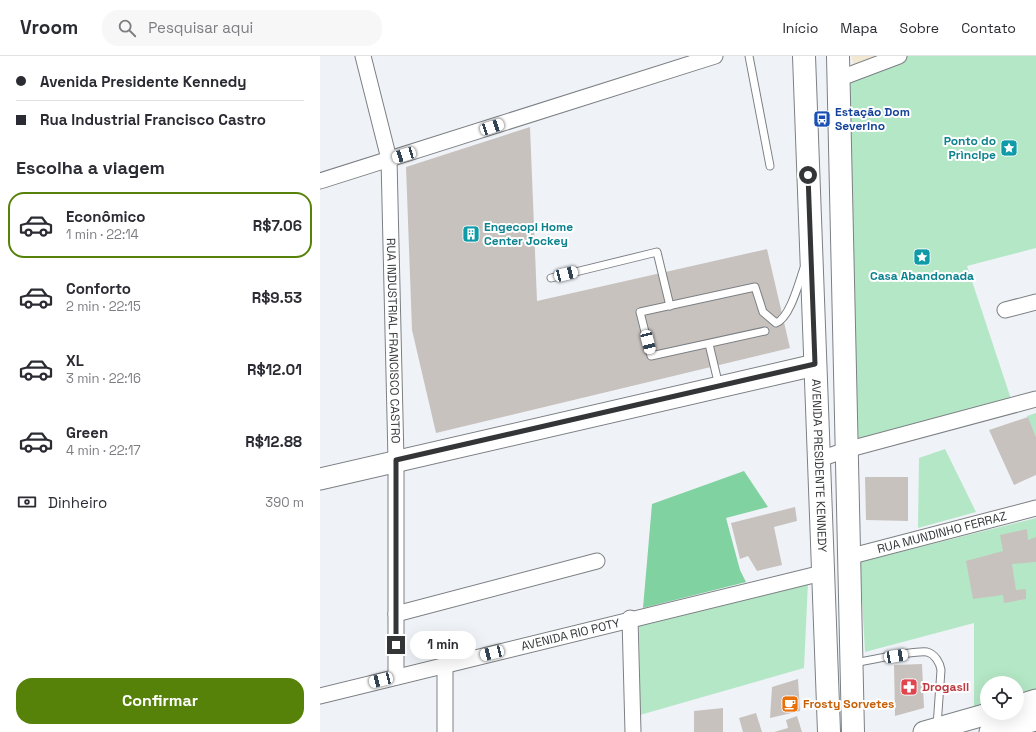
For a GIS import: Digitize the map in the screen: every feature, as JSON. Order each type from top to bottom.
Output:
[{"type":"main road","name":"AVENIDA PRESIDENTE KENNEDY","points":[[804,56],[829,732]]},
{"type":"main road","points":[[838,56],[852,732]]},
{"type":"street","name":"RUA INDUSTRIAL FRANCISCO CASTRO","points":[[363,56],[389,159],[396,460],[396,677]]},
{"type":"street","points":[[320,181],[698,59],[715,56]]},
{"type":"street","points":[[838,79],[899,56]]},
{"type":"street","points":[[1005,310],[1036,302]]},
{"type":"street","points":[[320,479],[396,460],[815,364]]},
{"type":"street","points":[[820,459],[846,450],[1036,399]]},
{"type":"street","name":"RUA MUNDINHO FERRAZ","points":[[848,556],[1036,508]]},
{"type":"street","points":[[396,614],[597,561]]},
{"type":"street","name":"AVENIDA RIO POTY","points":[[320,696],[630,618],[822,573]]},
{"type":"street","points":[[630,618],[633,732]]},
{"type":"street","points":[[445,665],[445,732]]},
{"type":"street","points":[[1024,704],[1036,700]]},
{"type":"street","points":[[931,730],[980,716]]},
{"type":"street","points":[[990,732],[1036,720]]},
{"type":"lane","points":[[749,56],[770,166]]},
{"type":"lane","points":[[765,331],[651,356],[640,312],[755,287],[763,312],[776,322],[781,321],[788,309],[811,251]]},
{"type":"lane","points":[[551,278],[657,252],[670,306]]},
{"type":"lane","points":[[709,344],[719,386]]},
{"type":"lane","points":[[851,664],[927,652],[934,656],[940,663],[941,670],[931,730]]},
{"type":"shaded area","points":[[851,56],[886,56],[854,66]]},
{"type":"green space","name":"Casa Abandonada","points":[[899,56],[1036,56],[1036,248],[967,266],[1011,399],[846,450],[838,79]]},
{"type":"green space","points":[[1036,413],[1036,437],[1027,416]]},
{"type":"green space","points":[[945,449],[976,512],[918,528],[919,458]]},
{"type":"green space","points":[[744,471],[768,507],[726,518],[740,570],[746,582],[643,608],[652,504]]},
{"type":"green space","points":[[1036,518],[1036,691],[1024,694],[1024,676],[980,676],[980,706],[974,708],[974,623],[865,652],[860,562]]},
{"type":"green space","points":[[808,582],[804,668],[640,715],[639,624]]},
{"type":"building","points":[[530,127],[537,301],[767,249],[790,348],[436,433],[412,330],[406,167]]},
{"type":"building","points":[[1028,417],[1036,437],[1036,475],[1014,485],[989,430]]},
{"type":"building","points":[[865,477],[908,477],[908,521],[866,520]]},
{"type":"building","points":[[795,507],[797,521],[774,527],[782,565],[757,571],[748,556],[740,559],[731,523]]},
{"type":"building","points":[[1027,529],[1028,540],[1036,537],[1036,562],[1012,564],[1016,590],[1026,589],[1026,599],[1004,603],[1003,595],[973,599],[966,561],[1003,551],[1000,535]]},
{"type":"building","name":"Drogasil","points":[[922,664],[924,708],[895,716],[894,665]]},
{"type":"building","points":[[798,679],[800,711],[770,718],[772,687]]},
{"type":"building","points":[[723,708],[723,732],[694,732],[694,711]]},
{"type":"building","points":[[756,713],[762,732],[743,732],[739,718]]},
{"type":"building","points":[[797,716],[802,732],[774,732],[788,728],[786,720]]},
{"type":"place","name":"Estação Dom Severino","points":[[822,119]]},
{"type":"place","name":"Ponto do Prìncipe","points":[[1009,148]]},
{"type":"place","name":"Engecopi Home Center Jockey","points":[[471,234]]},
{"type":"place","name":"Casa Abandonada","points":[[922,257]]},
{"type":"place","name":"Drogasil","points":[[909,687]]},
{"type":"place","name":"Frosty Sorvetes","points":[[790,704]]},
{"type":"route","points":[[396,645],[396,460],[815,364],[808,175]]}]
